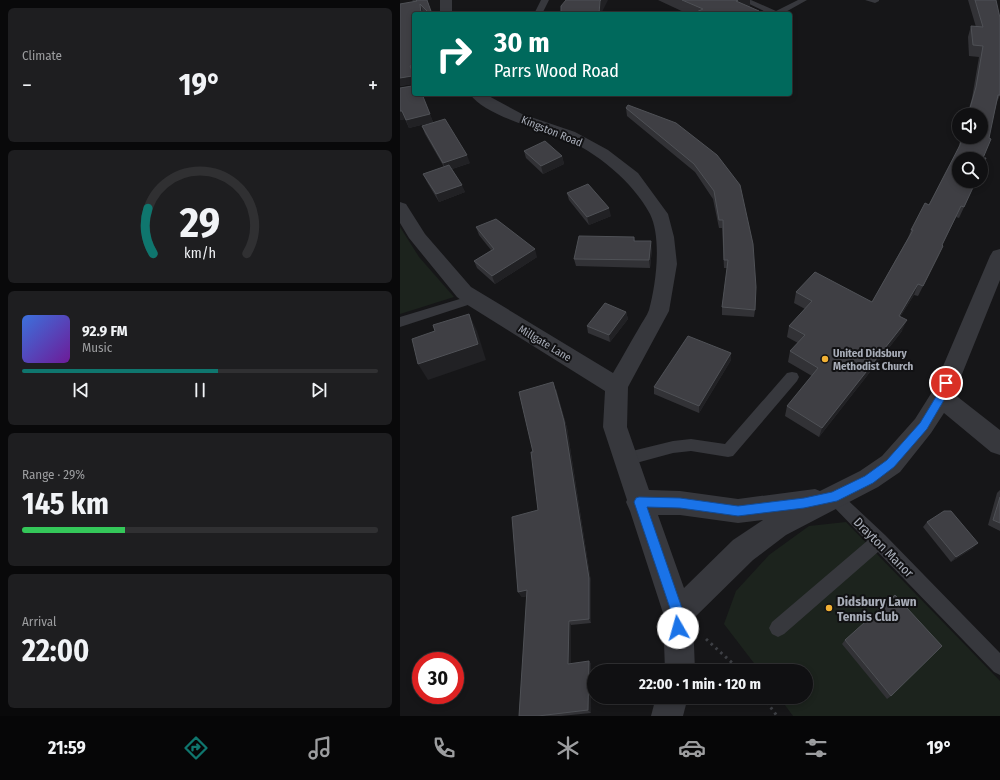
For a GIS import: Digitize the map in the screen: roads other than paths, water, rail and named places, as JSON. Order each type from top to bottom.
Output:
[{"type":"street","points":[[446,0],[446,12]]},
{"type":"street","name":"Kingston Road","points":[[479,96],[482,99],[518,117],[569,136],[602,153],[632,177],[659,214],[664,237],[667,264],[659,311],[618,387]]},
{"type":"street","name":"Millgate Lane","points":[[400,208],[418,238],[464,292],[473,299],[618,387]]},
{"type":"street","points":[[678,614],[743,550],[777,526],[869,479],[891,464],[923,426],[940,397],[1000,256]]},
{"type":"street","points":[[618,387],[615,427],[639,502],[678,614],[680,664]]},
{"type":"street","points":[[940,397],[1000,444]]},
{"type":"street","points":[[639,502],[680,503],[738,511],[804,503],[834,497]]},
{"type":"street","points":[[667,716],[670,704]]},
{"type":"lane","points":[[539,12],[545,0]]},
{"type":"lane","points":[[745,0],[772,12]]},
{"type":"lane","points":[[780,12],[803,0]]},
{"type":"lane","points":[[869,0],[875,0]]},
{"type":"lane","points":[[400,322],[473,299]]},
{"type":"lane","points":[[625,460],[673,447],[691,445],[728,451],[792,377]]},
{"type":"lane","name":"Drayton Manor","points":[[834,497],[879,541],[1000,666]]},
{"type":"lane","points":[[778,628],[879,541]]},
{"type":"place","name":"United Didsbury Methodist Church","points":[[825,359]]},
{"type":"place","name":"Didsbury Lawn Tennis Club","points":[[829,608]]}]
